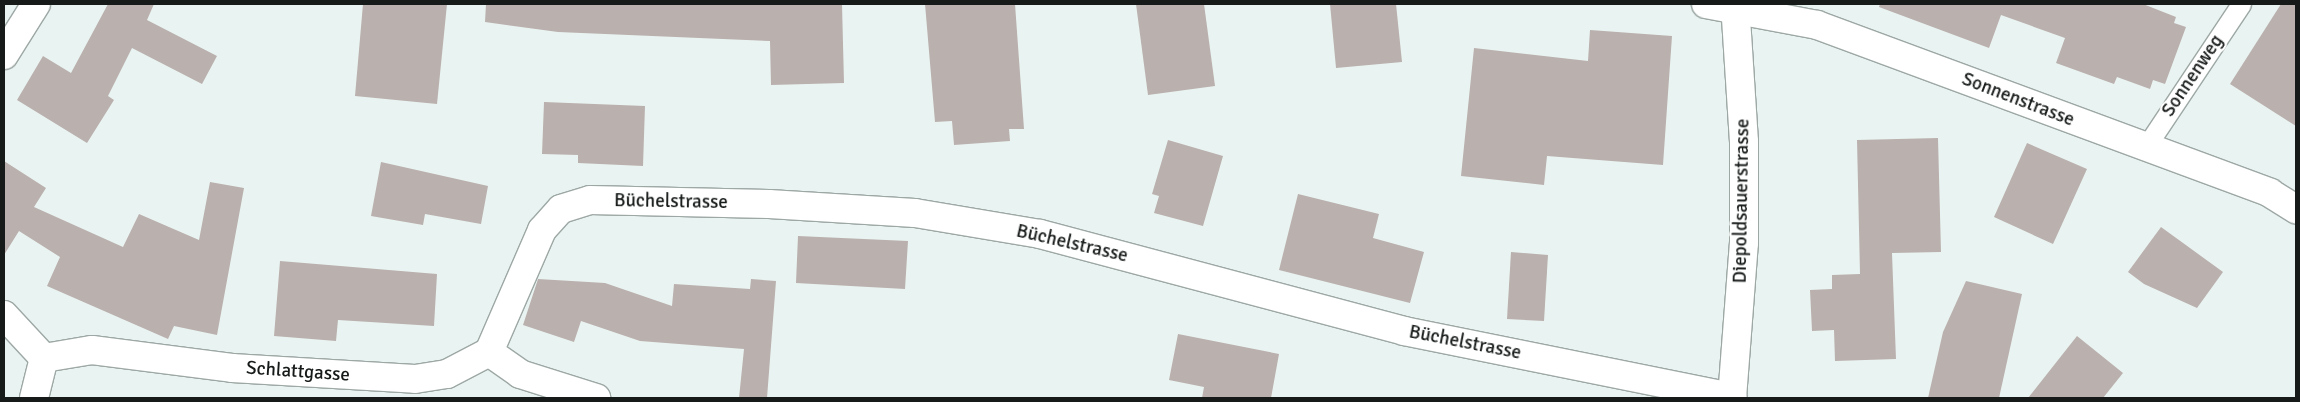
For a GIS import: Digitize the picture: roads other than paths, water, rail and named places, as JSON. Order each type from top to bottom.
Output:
[{"type":"street","points":[[4,55],[36,4]]},
{"type":"street","name":"Sonnenstrasse","points":[[1706,4],[1735,5],[1818,25],[2270,193],[2296,209]]},
{"type":"street","name":"Diepoldsauerstrasse","points":[[1732,398],[1744,243],[1744,142],[1735,5]]},
{"type":"street","name":"Büchelstrasse","points":[[489,352],[542,230],[561,209],[590,200],[769,204],[915,214],[1040,234],[1404,331],[1732,398]]},
{"type":"street","points":[[4,315],[44,358],[34,398]]},
{"type":"street","name":"Schlattgasse","points":[[44,358],[92,350],[232,368],[415,379],[447,374],[489,352]]},
{"type":"street","points":[[489,352],[520,374],[596,398]]},
{"type":"lane","name":"Sonnenweg","points":[[2145,148],[2241,4]]}]
